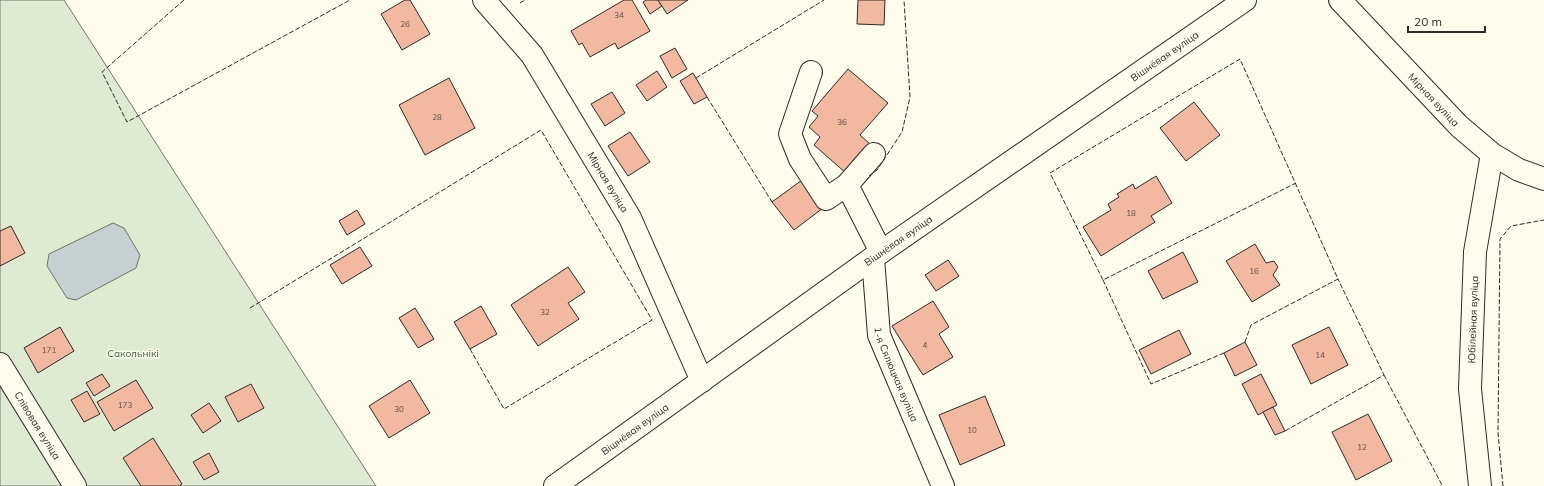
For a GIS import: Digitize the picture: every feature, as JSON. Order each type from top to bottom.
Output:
[{"type":"street","name":"Мірная вуліца","points":[[485,0],[532,54],[630,218],[702,381]]},
{"type":"street","name":"Вішнёвая вуліца","points":[[555,486],[877,255],[1245,0]]},
{"type":"street","name":"Мірная вуліца","points":[[1340,0],[1459,126],[1492,154],[1519,170],[1544,179]]},
{"type":"street","points":[[811,72],[790,134],[800,160],[826,199],[847,185],[874,154]]},
{"type":"street","name":"Юбілейная вуліца","points":[[1480,486],[1471,381],[1475,252],[1492,154]]},
{"type":"street","points":[[847,185],[877,255]]},
{"type":"street","name":"1-я Сялюцкая вуліца","points":[[877,255],[879,335],[943,486]]},
{"type":"street","name":"Слівовая вуліца","points":[[0,364],[75,486]]},
{"type":"green space","name":"Сакольнікі","points":[[0,0],[64,0],[376,486],[0,486]]},
{"type":"shaded area","points":[[113,223],[124,228],[140,255],[136,268],[76,300],[67,298],[47,266],[49,254]]},
{"type":"building","points":[[405,0],[410,0],[430,34],[402,50],[381,14]]},
{"type":"building","points":[[624,0],[632,0],[650,31],[618,49],[615,43],[590,57],[582,43],[579,45],[571,31]]},
{"type":"building","points":[[646,0],[658,0],[662,6],[650,14],[643,2]]},
{"type":"building","points":[[658,0],[688,0],[667,14]]},
{"type":"building","points":[[858,0],[885,0],[884,25],[857,24]]},
{"type":"building","points":[[675,48],[687,69],[672,78],[660,56]]},
{"type":"building","points":[[848,69],[888,103],[860,135],[871,145],[847,174],[814,145],[820,137],[809,127],[818,116],[812,111]]},
{"type":"building","points":[[657,71],[667,87],[647,101],[636,85]]},
{"type":"building","points":[[693,73],[707,97],[694,104],[680,81]]},
{"type":"building","points":[[449,78],[475,128],[425,155],[399,105]]},
{"type":"building","points":[[612,92],[625,113],[605,126],[591,104]]},
{"type":"building","points":[[1194,102],[1220,135],[1186,161],[1160,128]]},
{"type":"building","points":[[630,132],[650,162],[628,176],[608,146]]},
{"type":"building","points":[[1156,176],[1172,203],[1151,216],[1155,222],[1101,256],[1083,227],[1111,210],[1108,204],[1119,197],[1117,194],[1133,184],[1135,189]]},
{"type":"building","points":[[802,180],[823,208],[794,230],[772,202]]},
{"type":"building","points":[[357,210],[365,224],[347,235],[339,221]]},
{"type":"building","points":[[11,226],[25,253],[0,266],[0,231]]},
{"type":"building","points":[[1255,244],[1266,263],[1274,261],[1278,267],[1273,275],[1280,285],[1252,302],[1226,261]]},
{"type":"building","points":[[360,247],[372,266],[342,284],[330,265]]},
{"type":"building","points":[[1183,252],[1198,282],[1163,299],[1148,271]]},
{"type":"building","points":[[948,260],[959,276],[936,291],[925,275]]},
{"type":"building","points":[[568,267],[585,292],[568,303],[579,319],[538,346],[511,305]]},
{"type":"building","points":[[933,301],[949,327],[939,334],[953,357],[923,375],[892,326]]},
{"type":"building","points":[[481,306],[497,334],[470,349],[454,322]]},
{"type":"building","points":[[415,308],[434,339],[418,348],[399,318]]},
{"type":"building","points":[[60,327],[74,351],[38,373],[24,348]]},
{"type":"building","points":[[1329,327],[1348,365],[1311,384],[1292,345]]},
{"type":"building","points":[[1179,330],[1191,354],[1151,374],[1139,350]]},
{"type":"building","points":[[1245,342],[1257,365],[1235,376],[1224,353]]},
{"type":"building","points":[[102,374],[110,386],[94,396],[86,383]]},
{"type":"building","points":[[1261,374],[1277,405],[1258,415],[1242,384]]},
{"type":"building","points":[[136,380],[153,408],[114,431],[97,402]]},
{"type":"building","points":[[410,380],[430,413],[389,438],[369,406]]},
{"type":"building","points":[[251,384],[264,408],[238,422],[225,397]]},
{"type":"building","points":[[87,391],[100,414],[84,422],[71,400]]},
{"type":"building","points":[[985,396],[1005,445],[960,465],[939,415]]},
{"type":"building","points":[[209,403],[221,421],[203,433],[191,415]]},
{"type":"building","points":[[1273,407],[1285,431],[1275,435],[1263,412]]},
{"type":"building","points":[[1368,414],[1392,461],[1356,480],[1332,432]]},
{"type":"building","points":[[153,438],[182,484],[179,486],[141,486],[123,458]]},
{"type":"building","points":[[209,453],[219,472],[204,480],[193,462]]},
{"type":"fence","points":[[184,0],[102,72],[127,122],[350,0]]},
{"type":"fence","points":[[520,3],[525,0]]},
{"type":"fence","points":[[696,78],[824,0]]},
{"type":"fence","points":[[869,176],[877,170],[902,132],[910,97],[904,0]]},
{"type":"fence","points":[[1245,342],[1251,325],[1338,279],[1240,59],[1050,173],[1103,280],[1296,183]]},
{"type":"fence","points":[[707,97],[772,202]]},
{"type":"fence","points":[[250,308],[541,130],[652,320],[504,409],[470,349]]},
{"type":"fence","points":[[1503,486],[1498,433],[1500,239],[1511,226],[1544,220]]},
{"type":"fence","points":[[1285,431],[1384,375],[1338,279]]},
{"type":"fence","points":[[1103,280],[1151,384],[1224,353]]},
{"type":"fence","points":[[1384,375],[1442,485],[1440,486]]}]
